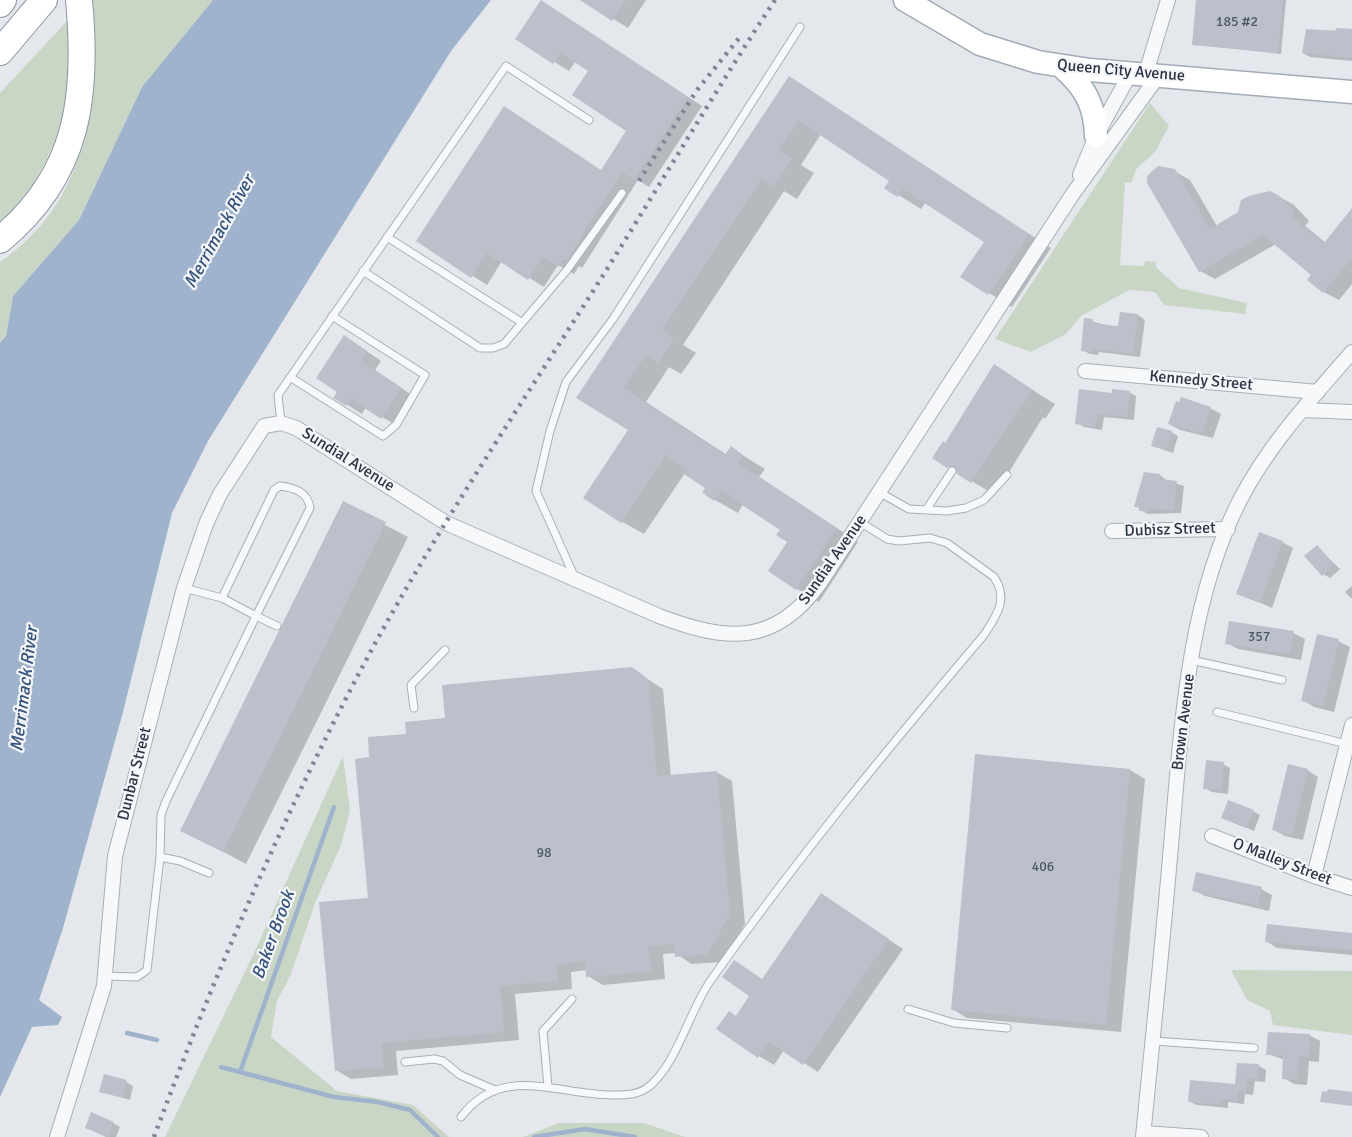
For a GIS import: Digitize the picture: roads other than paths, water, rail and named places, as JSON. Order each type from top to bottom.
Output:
[{"type":"highway","points":[[0,4],[3,0]]},
{"type":"highway","points":[[0,52],[44,0]]},
{"type":"highway","points":[[0,240],[40,199],[62,166],[78,116],[83,59],[80,4]]},
{"type":"main road","name":"Queen City Avenue","points":[[906,0],[931,18],[980,44],[1018,57],[1062,67],[1352,92]]},
{"type":"main road","points":[[1062,67],[1077,80],[1092,103],[1095,136]]},
{"type":"street","points":[[1145,73],[1168,0]]},
{"type":"street","name":"Sundial Avenue","points":[[1072,195],[1095,136],[1145,73]]},
{"type":"street","name":"Sundial Avenue","points":[[264,426],[281,423],[297,428],[446,523],[690,628],[723,633],[756,632],[786,619],[800,609],[860,522],[1072,195],[1145,73]]},
{"type":"street","name":"Brown Avenue","points":[[1144,1135],[1179,760],[1191,660],[1204,598],[1228,529],[1240,501],[1260,466],[1352,352]]},
{"type":"street","name":"Kennedy Street","points":[[1085,370],[1318,392]]},
{"type":"street","points":[[1304,410],[1352,412]]},
{"type":"street","name":"Dunbar Street","points":[[57,1137],[91,1034],[106,976],[115,856],[184,588],[206,524],[220,495],[264,426]]},
{"type":"street","name":"Dubisz Street","points":[[1112,531],[1228,529]]},
{"type":"street","points":[[1314,876],[1352,725]]},
{"type":"street","name":"O Malley Street","points":[[1212,836],[1314,876],[1352,888]]},
{"type":"street","points":[[1144,1135],[1201,1137]]},
{"type":"lane","points":[[576,580],[536,491],[550,431],[566,382],[613,319],[800,27]]},
{"type":"lane","points":[[281,423],[278,395],[506,66],[590,120]]},
{"type":"lane","points":[[363,271],[480,348],[494,348],[504,344],[567,270],[622,193]]},
{"type":"lane","points":[[387,237],[521,322]]},
{"type":"lane","points":[[290,377],[383,436],[396,425],[425,375],[332,316]]},
{"type":"lane","points":[[926,510],[952,471]]},
{"type":"lane","points":[[879,492],[909,509],[947,511],[966,508],[984,500],[1007,475]]},
{"type":"lane","points":[[106,976],[137,977],[147,970],[160,857],[162,815],[166,801],[310,508],[309,501],[303,493],[292,487],[280,486],[274,490],[222,598]]},
{"type":"lane","points":[[461,1117],[471,1104],[505,1085],[548,1087],[591,1095],[629,1096],[645,1090],[660,1078],[698,998],[722,964],[813,841],[984,635],[1002,603],[999,585],[980,566],[959,550],[930,538],[898,541],[887,539],[860,522]]},
{"type":"lane","points":[[184,588],[222,598],[277,626]]},
{"type":"lane","points":[[414,708],[411,685],[445,650]]},
{"type":"lane","points":[[1191,660],[1282,680]]},
{"type":"lane","points":[[1217,712],[1347,744]]},
{"type":"lane","points":[[160,857],[180,861],[209,873]]},
{"type":"lane","points":[[548,1087],[543,1031],[572,999]]},
{"type":"lane","points":[[908,1009],[954,1023],[1007,1028]]},
{"type":"lane","points":[[1154,1041],[1254,1048]]},
{"type":"lane","points":[[405,1062],[434,1059],[443,1061],[460,1075],[495,1089]]},
{"type":"water","name":"Merrimack River","points":[[213,0],[491,0],[451,51],[208,441],[172,513],[123,712],[63,928],[39,1000],[62,1017],[58,1025],[32,1027],[0,1097],[0,343],[6,336],[13,296],[79,220],[142,87]]},
{"type":"waterway","name":"Baker Brook","points":[[240,1072],[334,807]]},
{"type":"waterway","name":"Baker Brook","points":[[127,1033],[157,1040]]},
{"type":"waterway","name":"Baker Brook","points":[[221,1067],[334,1097],[378,1102],[410,1110],[438,1137]]},
{"type":"waterway","name":"Baker Brook","points":[[534,1137],[585,1129],[635,1137]]},
{"type":"railway","points":[[154,1137],[202,1012],[282,828],[372,649],[455,507],[775,0]]},
{"type":"railway","points":[[639,181],[697,90],[740,37]]}]
